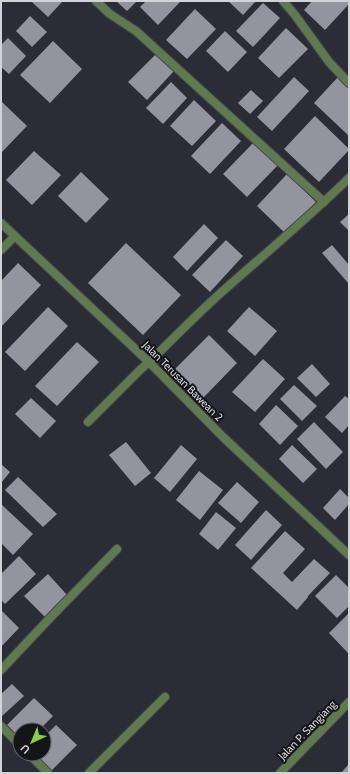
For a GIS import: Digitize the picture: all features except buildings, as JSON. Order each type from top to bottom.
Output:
[{"type":"street","points":[[96,1],[110,14],[136,31],[324,202]]},
{"type":"street","points":[[283,1],[329,62],[349,83]]},
{"type":"street","points":[[88,422],[141,368],[222,291],[275,246],[349,178]]},
{"type":"street","name":"Jalan Terusan Bawean 2","points":[[1,223],[149,362],[223,437],[349,555]]},
{"type":"street","points":[[1,250],[15,236]]},
{"type":"street","points":[[1,670],[117,548]]},
{"type":"street","points":[[89,773],[165,697]]},
{"type":"street","name":"Jalan P. Sangiang","points":[[280,773],[349,702]]},
{"type":"street","points":[[1,726],[12,737]]},
{"type":"street","points":[[37,762],[48,773]]}]
